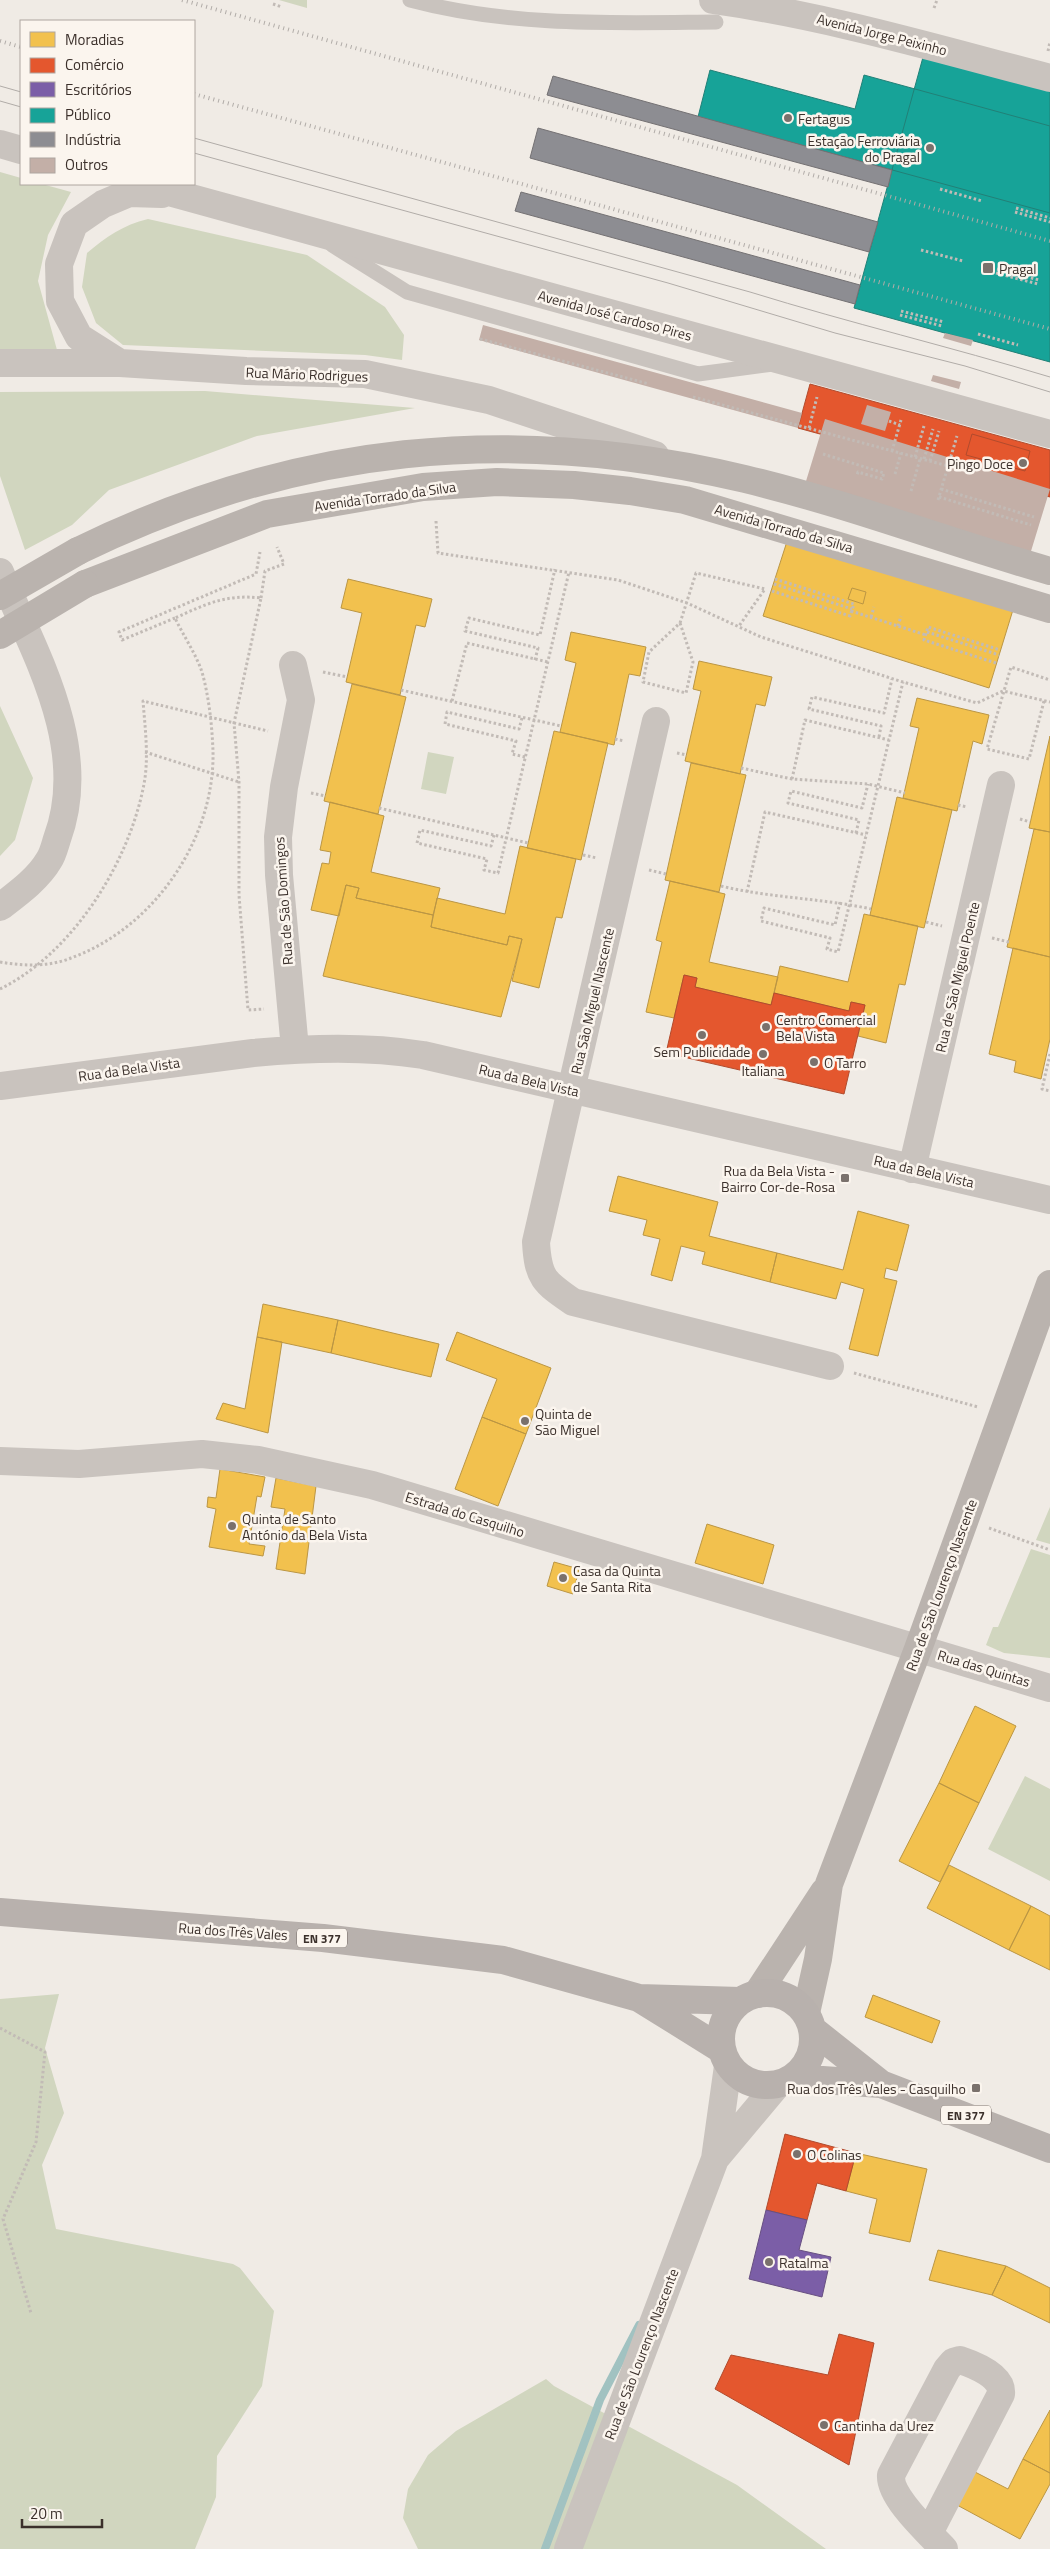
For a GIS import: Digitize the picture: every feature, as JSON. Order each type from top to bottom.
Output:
[{"type":"main road","points":[[0,596],[78,552],[157,515],[200,499],[286,474],[373,457],[446,450],[536,448],[613,454],[692,468],[819,499],[1050,571]]},
{"type":"main road","name":"Avenida Torrado da Silva","points":[[0,634],[85,584],[266,514],[422,487],[498,482],[574,484],[630,490],[685,500],[1050,608]]},
{"type":"main road","name":"Rua de São Lourenço Nascente","points":[[809,2021],[829,1884],[918,1648],[1050,1284]]},
{"type":"main road","name":"Rua de São Lourenço Nascente","points":[[749,1997],[829,1884]]},
{"type":"main road","name":"Rua dos Três Vales","points":[[0,1912],[395,1945],[502,1960],[639,1998],[749,1997],[775,1994],[792,2000],[809,2021],[881,2084]]},
{"type":"main road","points":[[725,2057],[721,2031],[728,2014],[749,1997]]},
{"type":"main road","name":"Rua dos Três Vales","points":[[639,1998],[725,2057],[741,2079],[758,2085],[785,2082],[881,2084],[1050,2149]]},
{"type":"main road","points":[[785,2082],[806,2065],[813,2048],[809,2021]]},
{"type":"street","points":[[833,0],[855,18],[887,33]]},
{"type":"street","name":"Avenida Jorge Peixinho","points":[[714,11],[770,8],[887,33],[1050,78]]},
{"type":"street","points":[[0,144],[20,150]]},
{"type":"street","name":"Avenida José Cardoso Pires","points":[[144,185],[1050,434]]},
{"type":"street","name":"Avenida José Cardoso Pires","points":[[120,363],[79,337],[60,301],[59,264],[74,224],[103,204],[129,193],[180,195]]},
{"type":"street","name":"Rua Mário Rodrigues","points":[[0,363],[120,363],[246,371],[365,374],[489,400],[692,468]]},
{"type":"street","points":[[0,572],[53,695],[68,764],[66,815],[49,860],[24,888],[0,906]]},
{"type":"street","name":"Rua de São Domingos","points":[[293,665],[300,700],[284,786],[278,837],[279,875],[295,1050]]},
{"type":"street","name":"Rua São Miguel Nascente","points":[[656,721],[536,1242],[538,1266],[551,1287],[573,1302],[830,1366]]},
{"type":"street","name":"Rua de São Miguel Poente","points":[[912,1168],[1001,785]]},
{"type":"street","name":"Rua da Bela Vista","points":[[0,1086],[295,1050],[370,1048],[396,1051],[572,1090],[1050,1200]]},
{"type":"street","name":"Estrada do Casquilho","points":[[0,1461],[79,1464],[202,1454],[258,1460],[372,1485],[918,1648]]},
{"type":"street","name":"Rua das Quintas","points":[[918,1648],[1050,1688]]},
{"type":"street","name":"Rua de São Lourenço Nascente","points":[[568,2549],[715,2159],[725,2057]]},
{"type":"street","name":"Rua de São Lourenço Nascente","points":[[715,2159],[785,2082]]},
{"type":"street","points":[[960,2360],[992,2376],[1000,2386],[1001,2394],[936,2541],[894,2492],[891,2475],[950,2365],[960,2360]]},
{"type":"lane","points":[[410,0],[476,14],[528,21],[578,23],[714,11]]},
{"type":"lane","points":[[310,231],[407,292],[698,374],[792,362]]},
{"type":"path","points":[[934,8],[937,0]]},
{"type":"path","points":[[273,4],[282,6]]},
{"type":"path","points":[[940,189],[982,201]]},
{"type":"path","points":[[1050,218],[1015,210],[1050,222]]},
{"type":"path","points":[[921,250],[963,261]]},
{"type":"path","points":[[996,271],[1039,282]]},
{"type":"path","points":[[901,313],[943,324]]},
{"type":"path","points":[[978,334],[1018,345]]},
{"type":"path","points":[[480,339],[659,387]]},
{"type":"path","points":[[809,428],[820,388]]},
{"type":"path","points":[[687,395],[948,466]]},
{"type":"path","points":[[892,451],[904,412]]},
{"type":"path","points":[[889,421],[900,425]]},
{"type":"path","points":[[915,457],[924,426]]},
{"type":"path","points":[[959,427],[939,498],[1031,525]]},
{"type":"path","points":[[911,491],[933,429]]},
{"type":"path","points":[[930,461],[939,431]]},
{"type":"path","points":[[895,474],[901,453]]},
{"type":"path","points":[[823,454],[884,473],[882,479],[858,472],[857,475]]},
{"type":"path","points":[[941,489],[1034,517]]},
{"type":"path","points":[[436,521],[438,553],[555,569],[618,580],[687,603],[761,637],[892,679],[977,703],[1003,691],[1050,702]]},
{"type":"path","points":[[277,546],[284,564],[265,571],[234,723],[239,782],[239,895],[248,1010],[291,1007]]},
{"type":"path","points":[[260,552],[256,574],[119,632],[122,640],[219,599],[243,596],[261,598]]},
{"type":"path","points":[[535,660],[538,648],[465,631],[468,618],[540,635],[555,569]]},
{"type":"path","points":[[494,834],[491,846],[420,830],[417,843],[487,859],[484,870],[498,874],[569,572]]},
{"type":"path","points":[[680,623],[694,662],[686,693],[643,682],[649,652],[680,623],[696,573],[766,589],[738,626]]},
{"type":"path","points":[[772,591],[850,616],[854,602],[775,579]]},
{"type":"path","points":[[774,584],[842,605],[898,626],[999,655]]},
{"type":"path","points":[[871,617],[874,607]]},
{"type":"path","points":[[898,626],[901,616]]},
{"type":"path","points":[[0,962],[36,965],[71,958],[98,945],[129,926],[157,899],[178,871],[193,844],[203,818],[212,774],[210,717],[202,671],[175,618]]},
{"type":"path","points":[[996,663],[924,640],[926,633],[928,627],[1000,650]]},
{"type":"path","points":[[452,702],[466,643],[548,662]]},
{"type":"path","points":[[1044,701],[1029,759],[987,749],[1011,667],[1050,680]]},
{"type":"path","points":[[878,737],[881,726],[809,710],[812,697],[884,714],[892,679]]},
{"type":"path","points":[[840,902],[835,925],[764,908],[761,921],[830,938],[827,949],[838,952],[903,682]]},
{"type":"path","points":[[401,690],[561,726]]},
{"type":"path","points":[[0,989],[56,951],[81,920],[120,856],[134,823],[144,782],[143,701],[293,737]]},
{"type":"path","points":[[522,718],[519,729],[447,712],[445,724],[516,741],[512,754],[525,757]]},
{"type":"path","points":[[792,779],[805,720],[889,740]]},
{"type":"path","points":[[145,752],[239,782]]},
{"type":"path","points":[[741,768],[792,779],[868,784],[904,793]]},
{"type":"path","points":[[856,833],[859,820],[788,803],[791,791],[862,808],[868,784]]},
{"type":"path","points":[[380,808],[528,842]]},
{"type":"path","points":[[747,892],[765,812],[866,835]]},
{"type":"path","points":[[721,886],[747,892],[840,902],[871,909]]},
{"type":"path","points":[[1050,1054],[1042,1088],[1050,1092]]},
{"type":"path","points":[[830,1366],[1003,1414]]},
{"type":"path","points":[[965,1519],[1050,1550]]},
{"type":"path","points":[[0,2028],[45,2052],[36,2142],[3,2219],[32,2313]]},
{"type":"green space","points":[[279,0],[307,0],[307,8]]},
{"type":"green space","points":[[0,172],[20,178],[20,185],[46,185],[71,192],[48,235],[38,281],[57,350],[0,351]]},
{"type":"green space","points":[[148,219],[307,255],[385,307],[404,335],[402,360],[365,355],[123,345],[96,323],[82,287],[87,253],[115,232]]},
{"type":"green space","points":[[205,391],[415,408],[257,436],[109,490],[72,525],[25,550],[0,476],[0,392]]},
{"type":"green space","points":[[0,706],[33,778],[15,840],[0,856]]},
{"type":"green space","points":[[428,752],[454,757],[446,794],[421,789]]},
{"type":"green space","points":[[1050,1507],[1050,1544],[1036,1540]]},
{"type":"green space","points":[[1031,1549],[1050,1555],[1050,1658],[1004,1653],[986,1645],[993,1627],[998,1627]]},
{"type":"green space","points":[[1025,1776],[1050,1789],[1050,1881],[988,1849]]},
{"type":"green space","points":[[59,1994],[45,2048],[64,2113],[42,2165],[56,2229],[233,2264],[240,2268],[274,2311],[262,2386],[217,2456],[216,2497],[195,2549],[0,2549],[0,1999]]},
{"type":"green space","points":[[546,2379],[554,2386],[737,2485],[826,2549],[418,2549],[403,2518],[408,2489],[428,2455],[456,2431]]},
{"type":"building: Moradias","points":[[791,529],[1016,600],[989,688],[763,616]]},
{"type":"building: Moradias","points":[[348,579],[432,599],[425,627],[416,625],[400,695],[346,682],[362,613],[341,608]]},
{"type":"building: Moradias","points":[[852,588],[866,592],[863,604],[848,599]]},
{"type":"building: Moradias","points":[[571,632],[646,647],[640,676],[629,674],[614,745],[560,732],[576,663],[565,660]]},
{"type":"building: Moradias","points":[[699,661],[772,677],[765,706],[756,704],[740,774],[685,761],[701,691],[693,689]]},
{"type":"building: Moradias","points":[[352,684],[406,697],[378,814],[324,801]]},
{"type":"building: Moradias","points":[[917,698],[989,715],[982,744],[973,741],[957,811],[903,798],[919,728],[910,726]]},
{"type":"building: Moradias","points":[[554,731],[608,743],[581,860],[527,848]]},
{"type":"building: Moradias","points":[[1050,736],[1050,832],[1029,828]]},
{"type":"building: Moradias","points":[[691,763],[746,775],[719,892],[665,880]]},
{"type":"building: Moradias","points":[[897,797],[952,810],[924,928],[870,915]]},
{"type":"building: Moradias","points":[[330,802],[384,816],[371,872],[440,888],[433,915],[356,898],[359,888],[346,885],[339,916],[311,910],[322,863],[329,864],[331,852],[320,850]]},
{"type":"building: Moradias","points":[[1034,829],[1050,832],[1050,957],[1007,947]]},
{"type":"building: Moradias","points":[[520,846],[576,859],[562,918],[556,917],[539,988],[512,981],[522,939],[509,936],[507,945],[431,927],[437,898],[505,914]]},
{"type":"building: Moradias","points":[[670,881],[725,894],[709,962],[778,977],[771,1005],[695,987],[697,978],[684,975],[674,1018],[646,1012],[662,942],[656,940]]},
{"type":"building: Moradias","points":[[346,885],[359,888],[356,898],[433,915],[431,927],[507,945],[509,936],[522,939],[501,1017],[323,976]]},
{"type":"building: Moradias","points":[[864,914],[918,926],[905,985],[899,984],[886,1043],[858,1036],[865,1005],[851,1002],[849,1011],[774,993],[780,966],[848,982]]},
{"type":"building: Moradias","points":[[1013,948],[1050,957],[1050,1039],[1041,1079],[1014,1072],[1016,1061],[989,1054]]},
{"type":"building: Moradias","points":[[618,1176],[718,1202],[709,1236],[777,1253],[770,1282],[702,1264],[705,1252],[681,1246],[672,1281],[651,1275],[660,1239],[643,1235],[647,1220],[609,1211]]},
{"type":"building: Moradias","points":[[858,1211],[909,1225],[897,1271],[886,1268],[884,1278],[897,1281],[878,1356],[849,1349],[864,1289],[841,1282],[836,1299],[770,1282],[777,1253],[843,1270]]},
{"type":"building: Moradias","points":[[263,1304],[338,1320],[331,1353],[257,1337]]},
{"type":"building: Moradias","points":[[338,1320],[439,1344],[431,1377],[331,1353]]},
{"type":"building: Moradias","points":[[457,1332],[551,1368],[526,1434],[482,1417],[497,1379],[446,1360]]},
{"type":"building: Moradias","points":[[257,1337],[282,1342],[268,1433],[216,1419],[223,1403],[245,1409]]},
{"type":"building: Moradias","points":[[482,1417],[526,1434],[498,1506],[455,1489]]},
{"type":"building: Moradias","name":"Quinta de Santo António da Bela Vista","points":[[220,1469],[265,1477],[261,1497],[257,1496],[249,1544],[265,1546],[263,1556],[209,1547],[216,1509],[207,1507],[208,1497],[216,1498]]},
{"type":"building: Moradias","name":"Quinta de Santo António da Bela Vista","points":[[276,1478],[316,1486],[305,1574],[276,1569],[285,1509],[271,1507]]},
{"type":"building: Moradias","points":[[707,1524],[774,1545],[763,1584],[695,1563]]},
{"type":"building: Moradias","name":"Casa da Quinta de Santa Rita","points":[[554,1562],[579,1569],[573,1594],[547,1586]]},
{"type":"building: Moradias","points":[[975,1706],[1016,1726],[979,1803],[939,1783]]},
{"type":"building: Moradias","points":[[939,1783],[979,1803],[940,1882],[899,1861]]},
{"type":"building: Moradias","points":[[949,1865],[1031,1906],[1009,1950],[927,1908]]},
{"type":"building: Moradias","points":[[1031,1906],[1050,1916],[1050,1970],[1009,1950]]},
{"type":"building: Moradias","points":[[873,1995],[940,2021],[932,2043],[865,2017]]},
{"type":"building: Moradias","points":[[856,2153],[927,2169],[910,2242],[869,2233],[877,2199],[846,2191]]},
{"type":"building: Moradias","points":[[938,2250],[1006,2266],[992,2295],[929,2280]]},
{"type":"building: Moradias","points":[[1006,2266],[1050,2288],[1050,2323],[992,2295]]},
{"type":"building: Moradias","points":[[1050,2410],[1050,2473],[1023,2459]]},
{"type":"building: Moradias","points":[[1023,2459],[1050,2473],[1050,2484],[1020,2539],[957,2505],[975,2472],[1008,2489]]},
{"type":"building: Comércio","points":[[810,384],[1050,450],[1050,497],[798,428]]},
{"type":"building: Comércio","points":[[972,434],[1030,451],[1025,471],[966,455]]},
{"type":"building: Comércio","name":"Centro Comercial Bela Vista","points":[[684,975],[697,978],[695,987],[771,1005],[774,993],[849,1011],[851,1002],[865,1005],[844,1094],[666,1053]]},
{"type":"building: Comércio","points":[[785,2134],[856,2153],[846,2191],[817,2183],[807,2220],[766,2210]]},
{"type":"building: Comércio","points":[[839,2334],[874,2343],[849,2465],[715,2389],[731,2355],[828,2375]]},
{"type":"building: Escritórios","points":[[766,2210],[807,2220],[799,2250],[831,2257],[822,2297],[749,2279]]},
{"type":"building: Público","points":[[928,39],[1050,73],[1050,362],[854,308]]},
{"type":"building: Público","name":"Estação Ferroviária do Pragal","points":[[710,70],[855,109],[864,75],[1050,126],[1050,213],[698,117]]},
{"type":"building: Indústria","points":[[553,76],[892,170],[888,187],[547,95]]},
{"type":"building: Indústria","points":[[538,128],[878,222],[869,252],[530,158]]},
{"type":"building: Indústria","points":[[521,192],[860,285],[855,304],[515,211]]},
{"type":"building: Outros","points":[[483,325],[802,413],[798,428],[479,340]]},
{"type":"building: Outros","points":[[945,333],[973,340],[971,346],[943,338]]},
{"type":"building: Outros","points":[[933,375],[961,382],[959,389],[931,381]]},
{"type":"building: Outros","points":[[867,405],[891,412],[885,431],[861,424]]},
{"type":"building: Outros","points":[[825,419],[1050,489],[1028,561],[803,491]]},
{"type":"waterway","points":[[545,2549],[600,2400],[639,2325]]},
{"type":"tram line","points":[[0,86],[20,92]]},
{"type":"tram line","points":[[0,101],[20,107]]},
{"type":"tram line","points":[[195,138],[1050,377]]},
{"type":"tram line","points":[[195,153],[668,283],[835,333],[965,366],[1050,392]]},
{"type":"railway","points":[[182,0],[1050,241]]},
{"type":"railway","points":[[0,41],[20,47]]},
{"type":"railway","points":[[195,94],[1050,329]]},
{"type":"place","name":"Fertagus","points":[[788,118]]},
{"type":"place","name":"Estação Ferroviária do Pragal","points":[[930,148]]},
{"type":"place","name":"Pragal","points":[[988,268]]},
{"type":"place","name":"Pingo Doce","points":[[1023,463]]},
{"type":"place","name":"Centro Comercial Bela Vista","points":[[766,1027]]},
{"type":"place","name":"Sem Publicidade","points":[[702,1035]]},
{"type":"place","name":"Italiana","points":[[763,1054]]},
{"type":"place","name":"O Tarro","points":[[814,1062]]},
{"type":"place","name":"Rua da Bela Vista - Bairro Cor-de-Rosa","points":[[845,1178]]},
{"type":"place","name":"Quinta de São Miguel","points":[[525,1421]]},
{"type":"place","name":"Quinta de Santo António da Bela Vista","points":[[232,1526]]},
{"type":"place","name":"Casa da Quinta de Santa Rita","points":[[563,1578]]},
{"type":"place","name":"Rua dos Três Vales - Casquilho","points":[[976,2088]]},
{"type":"place","name":"O Colinas","points":[[797,2154]]},
{"type":"place","name":"Ratalma","points":[[769,2262]]},
{"type":"place","name":"Cantinha da Urez","points":[[824,2425]]}]
